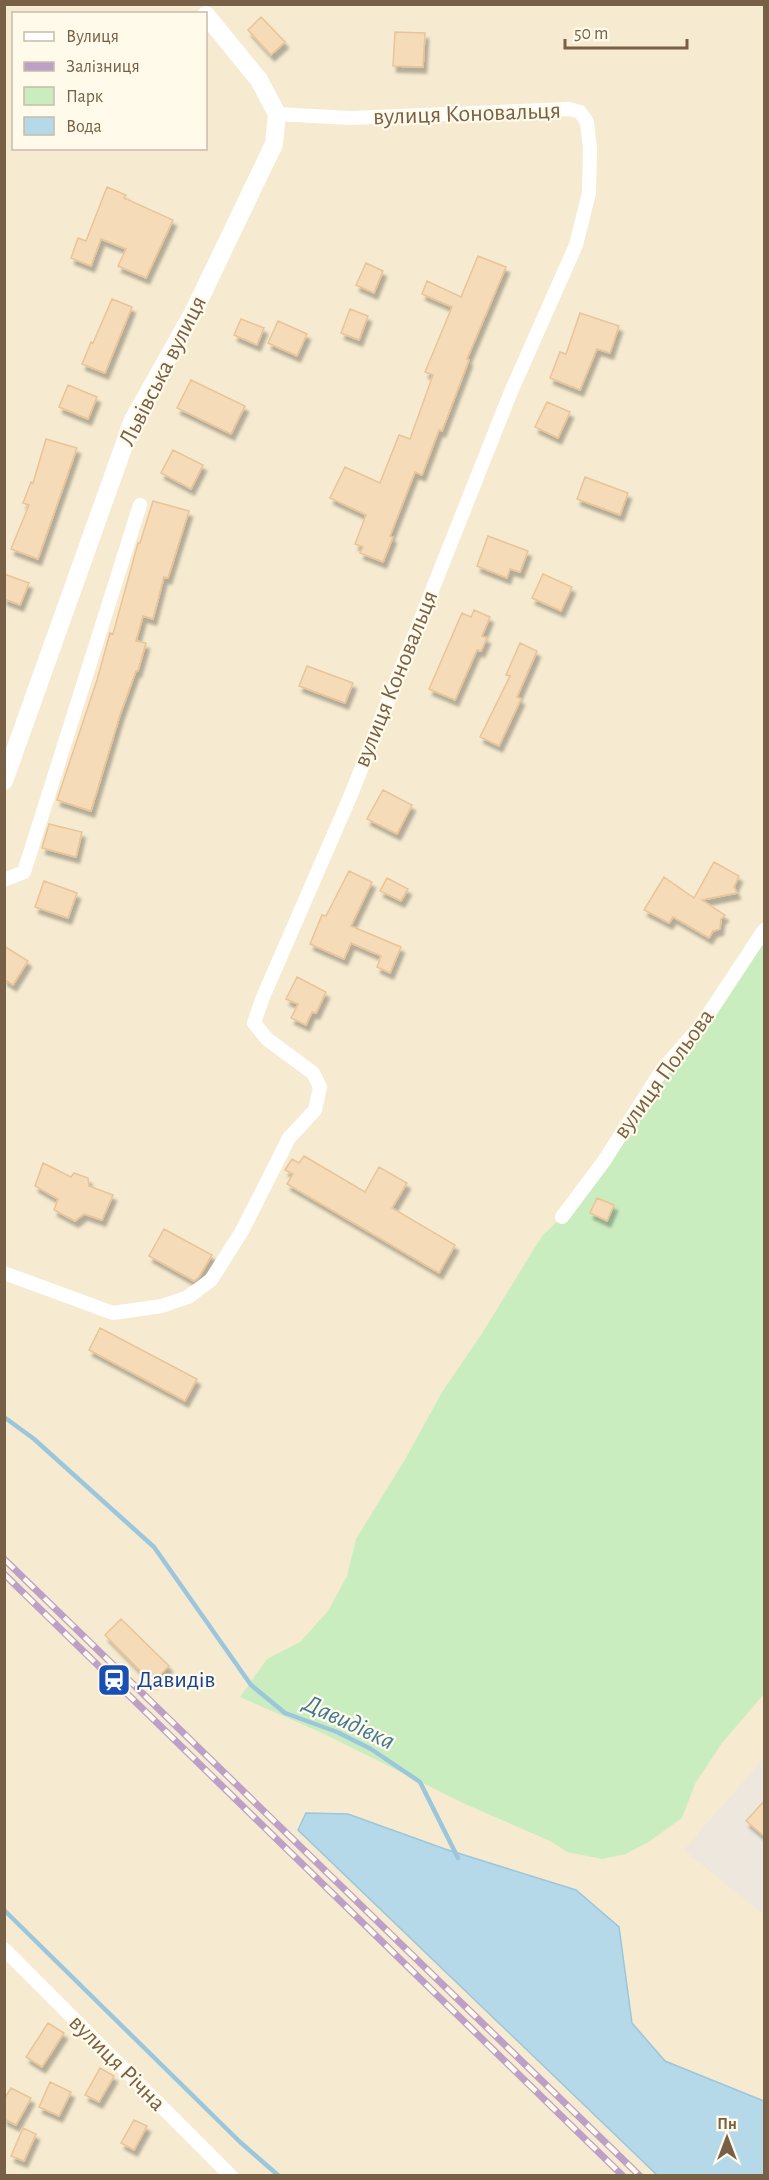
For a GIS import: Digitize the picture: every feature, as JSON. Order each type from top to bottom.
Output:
[{"type":"street","points":[[207,16],[260,80],[277,114]]},
{"type":"street","name":"вулиця Коновальця","points":[[4,1273],[113,1313],[162,1306],[188,1297],[211,1281],[242,1231],[289,1138],[315,1110],[320,1087],[313,1072],[267,1040],[254,1023],[263,997],[350,797],[510,394],[576,245],[589,193],[590,149],[587,122],[580,112],[569,109],[350,118],[277,114]]},
{"type":"street","name":"Львівська вулиця","points":[[4,781],[133,420],[193,313],[274,144],[277,114]]},
{"type":"street","points":[[4,879],[24,872],[140,505]]},
{"type":"street","name":"вулиця Польова","points":[[562,1217],[604,1161],[662,1070],[702,1024],[765,930]]},
{"type":"street","name":"вулиця Річна","points":[[4,1949],[221,2168],[231,2175]]},
{"type":"shaded area","points":[[5,5],[764,5],[764,2175],[5,2175]]},
{"type":"shaded area","points":[[764,1758],[764,1915],[684,1850]]},
{"type":"green space","points":[[764,930],[764,1694],[722,1743],[695,1784],[682,1818],[650,1841],[626,1854],[602,1859],[567,1852],[550,1841],[465,1804],[322,1733],[240,1697],[267,1659],[300,1642],[328,1611],[347,1576],[356,1539],[407,1456],[442,1392],[481,1335],[542,1236],[562,1217]]},
{"type":"water","points":[[306,1813],[348,1814],[445,1849],[576,1890],[619,1927],[632,2023],[665,2061],[764,2101],[764,2175],[657,2175],[298,1830]]},
{"type":"building","points":[[261,17],[285,42],[271,55],[248,30]]},
{"type":"building","points":[[395,32],[425,33],[423,67],[393,66]]},
{"type":"building","points":[[107,187],[126,195],[124,198],[173,220],[146,278],[118,266],[126,249],[101,239],[91,266],[71,258],[78,238],[86,241]]},
{"type":"building","points":[[478,256],[506,267],[467,359],[469,360],[442,431],[439,430],[422,475],[415,472],[390,536],[393,537],[383,562],[360,553],[363,547],[355,544],[366,515],[330,498],[345,467],[380,483],[399,435],[410,439],[433,375],[425,372],[452,307],[422,294],[427,281],[461,297]]},
{"type":"building","points":[[366,263],[383,271],[374,293],[356,285]]},
{"type":"building","points":[[112,299],[132,307],[105,373],[82,364]]},
{"type":"building","points":[[350,309],[368,316],[359,340],[341,333]]},
{"type":"building","points":[[580,313],[619,326],[610,353],[597,349],[580,390],[550,378],[560,352],[566,354]]},
{"type":"building","points":[[241,319],[264,328],[257,345],[234,335]]},
{"type":"building","points":[[278,321],[307,334],[297,356],[268,343]]},
{"type":"building","points":[[191,380],[245,406],[231,434],[177,408]]},
{"type":"building","points":[[68,385],[97,397],[88,419],[59,407]]},
{"type":"building","points":[[547,402],[570,412],[558,438],[535,427]]},
{"type":"building","points":[[46,439],[77,448],[38,559],[11,549],[29,505],[23,503],[31,482],[33,483]]},
{"type":"building","points":[[173,450],[203,465],[191,489],[161,473]]},
{"type":"building","points":[[585,477],[628,493],[620,515],[577,499]]},
{"type":"building","points":[[153,501],[189,511],[168,578],[164,577],[153,619],[143,616],[136,641],[146,643],[138,671],[136,671],[120,715],[91,811],[57,800],[97,680],[110,633],[113,634],[138,543],[140,543]]},
{"type":"building","points":[[488,536],[528,551],[520,572],[510,569],[507,578],[477,566]]},
{"type":"building","points":[[4,574],[29,583],[20,605],[4,599]]},
{"type":"building","points":[[543,574],[572,587],[561,611],[532,598]]},
{"type":"building","points":[[474,610],[490,617],[482,636],[487,638],[481,651],[477,650],[455,700],[429,689],[462,613],[471,617]]},
{"type":"building","points":[[520,643],[537,651],[517,697],[521,699],[499,746],[480,737],[510,676],[506,675]]},
{"type":"building","points":[[307,666],[353,683],[345,703],[299,686]]},
{"type":"building","points":[[383,790],[412,805],[397,834],[367,819]]},
{"type":"building","points":[[49,824],[82,832],[76,857],[42,848]]},
{"type":"building","points":[[714,862],[739,876],[734,887],[737,893],[702,900],[725,915],[721,919],[720,929],[713,931],[709,938],[673,917],[669,923],[644,910],[664,877],[694,898]]},
{"type":"building","points":[[349,871],[372,882],[351,926],[401,947],[390,973],[377,967],[381,956],[351,943],[344,959],[310,944],[322,915],[326,916]]},
{"type":"building","points":[[387,878],[408,889],[401,901],[380,891]]},
{"type":"building","points":[[44,881],[77,893],[68,918],[35,907]]},
{"type":"building","points":[[4,946],[28,961],[13,985],[4,979]]},
{"type":"building","points":[[297,977],[326,992],[316,1013],[312,1012],[306,1025],[291,1018],[298,1004],[286,999]]},
{"type":"building","points":[[304,1156],[365,1192],[379,1167],[407,1183],[392,1208],[455,1245],[439,1273],[287,1184],[293,1174],[285,1170],[292,1159],[299,1163]]},
{"type":"building","points":[[43,1163],[71,1177],[74,1173],[88,1178],[89,1186],[113,1195],[102,1220],[84,1214],[75,1221],[54,1210],[58,1199],[35,1186]]},
{"type":"building","points":[[597,1198],[614,1205],[607,1221],[590,1213]]},
{"type":"building","points":[[164,1229],[212,1255],[199,1277],[194,1281],[149,1256]]},
{"type":"building","points":[[100,1328],[197,1379],[185,1401],[89,1350]]},
{"type":"building","points":[[121,1619],[169,1666],[152,1683],[105,1635]]},
{"type":"building","points":[[765,1800],[765,1837],[746,1821]]},
{"type":"building","points":[[48,2023],[64,2033],[42,2067],[26,2057]]},
{"type":"building","points":[[100,2068],[114,2076],[99,2102],[85,2095]]},
{"type":"building","points":[[50,2082],[71,2092],[59,2116],[39,2107]]},
{"type":"building","points":[[11,2088],[31,2098],[16,2125],[4,2119],[4,2099]]},
{"type":"building","points":[[134,2120],[147,2126],[134,2150],[121,2143]]},
{"type":"building","points":[[23,2128],[36,2134],[24,2161],[11,2156]]},
{"type":"waterway","name":"Давидівка","points":[[4,1417],[34,1439],[154,1547],[251,1685],[285,1713],[337,1732],[371,1749],[420,1782],[458,1858]]},
{"type":"waterway","points":[[4,1910],[240,2142],[279,2176]]},
{"type":"railway","points":[[4,1559],[640,2176]]},
{"type":"railway","points":[[4,1574],[623,2176]]},
{"type":"place","name":"Давидів","points":[[114,1680]]}]
